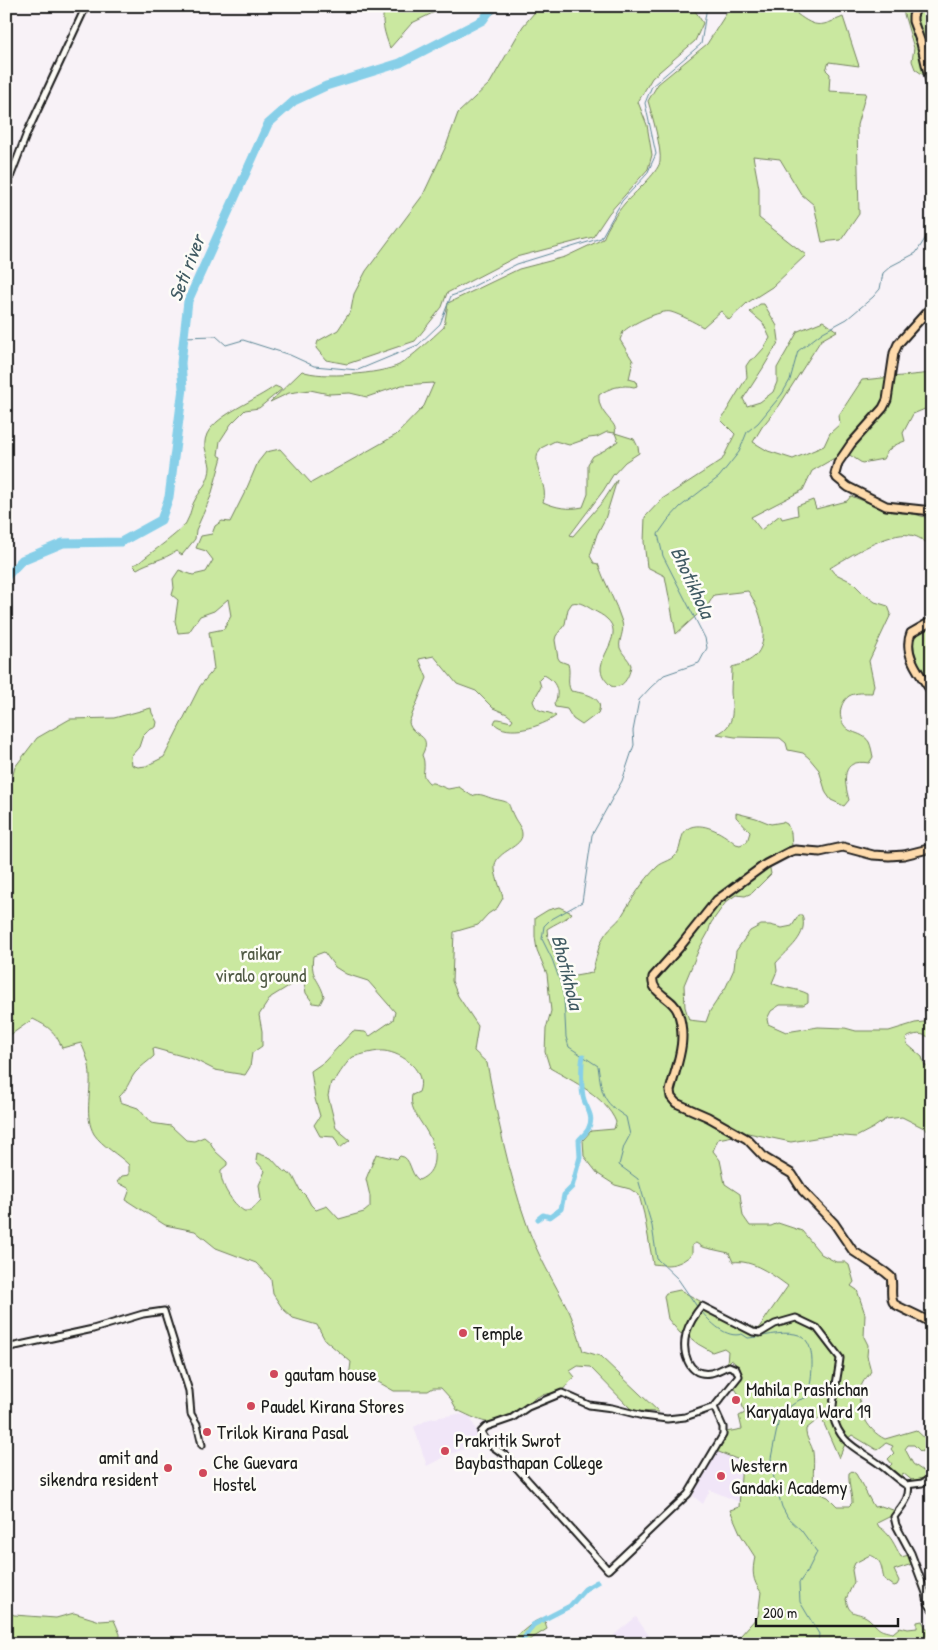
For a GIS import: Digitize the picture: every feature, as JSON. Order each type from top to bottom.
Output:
[{"type":"main road","points":[[917,6],[913,21],[921,42],[932,90]]},
{"type":"main road","points":[[932,306],[898,344],[894,352],[887,400],[883,408],[851,444],[838,463],[836,474],[848,487],[886,506],[932,511]]},
{"type":"main road","points":[[932,621],[911,634],[908,646],[916,666],[932,692]]},
{"type":"main road","points":[[932,848],[904,855],[889,856],[843,847],[820,852],[801,850],[789,852],[758,869],[717,900],[653,977],[652,983],[655,988],[673,1003],[678,1010],[682,1024],[683,1046],[670,1091],[671,1097],[676,1103],[708,1117],[746,1139],[766,1158],[792,1174],[803,1191],[834,1224],[853,1251],[891,1277],[894,1304],[897,1307],[918,1314],[932,1324]]},
{"type":"street","points":[[6,188],[18,154],[58,63],[86,6]]},
{"type":"street","points":[[714,1407],[723,1427],[723,1435],[691,1490],[680,1504],[650,1529],[608,1570],[506,1456],[488,1443],[481,1432],[486,1426],[512,1418],[528,1407],[562,1393],[589,1405],[667,1419],[685,1416],[714,1407],[738,1376],[736,1369],[730,1366],[708,1373],[690,1367],[685,1354],[686,1333],[702,1306],[753,1332],[760,1333],[775,1324],[796,1318],[817,1328],[840,1358],[833,1414],[842,1435],[854,1449],[880,1464],[906,1486],[922,1483],[932,1478]]},
{"type":"street","points":[[6,1348],[94,1329],[143,1314],[164,1311],[189,1391],[191,1414],[202,1445]]},
{"type":"street","points":[[908,1485],[909,1491],[906,1499],[894,1517],[896,1525],[911,1553],[926,1593],[928,1604],[932,1609]]},
{"type":"shaded area","points":[[458,1414],[470,1416],[483,1443],[450,1454],[427,1466],[414,1427],[429,1419]]},
{"type":"shaded area","name":"Western Gandaki Academy","points":[[716,1451],[742,1461],[739,1502],[710,1490],[703,1504],[693,1496],[700,1479]]},
{"type":"shaded area","points":[[636,1617],[650,1637],[641,1644],[621,1644],[614,1635]]},
{"type":"green space","points":[[385,6],[447,6],[412,23],[390,48],[383,22]]},
{"type":"green space","points":[[540,6],[692,6],[703,23],[695,41],[652,78],[638,102],[647,125],[652,155],[648,169],[609,213],[593,237],[516,257],[447,293],[442,307],[415,341],[347,364],[326,360],[316,348],[318,341],[338,330],[351,310],[354,294],[366,271],[423,195],[446,146],[458,113],[490,83],[523,26]]},
{"type":"green space","name":"raikar viralo ground","points":[[731,6],[800,6],[797,14],[815,24],[824,24],[843,17],[859,66],[829,62],[826,70],[830,74],[829,91],[866,93],[857,125],[859,214],[841,240],[822,242],[814,205],[801,194],[780,159],[753,156],[759,188],[759,218],[806,255],[772,287],[747,303],[729,320],[721,311],[703,327],[679,315],[666,312],[646,318],[623,332],[620,340],[633,361],[629,379],[636,381],[637,386],[620,386],[607,390],[599,395],[599,402],[604,413],[614,425],[615,433],[634,439],[639,453],[625,462],[613,475],[570,535],[573,536],[604,500],[617,480],[605,519],[597,534],[590,556],[594,563],[598,564],[622,622],[623,629],[620,648],[631,665],[627,678],[622,684],[615,687],[611,686],[603,677],[602,664],[613,631],[612,625],[604,616],[578,603],[572,603],[568,609],[565,624],[555,640],[558,658],[560,661],[568,664],[571,691],[586,694],[596,699],[600,707],[598,713],[582,725],[573,719],[567,709],[555,707],[556,687],[552,680],[544,675],[539,680],[541,687],[533,701],[534,705],[539,710],[556,716],[534,727],[507,730],[494,723],[496,719],[511,722],[513,719],[507,714],[493,708],[476,691],[457,684],[434,656],[419,659],[427,678],[409,722],[414,731],[425,742],[422,755],[425,777],[429,783],[448,789],[459,787],[472,796],[480,795],[507,802],[522,832],[518,842],[500,856],[495,865],[503,898],[497,908],[488,914],[478,925],[454,932],[452,981],[458,996],[478,1026],[474,1051],[487,1063],[504,1143],[520,1203],[530,1234],[571,1316],[583,1351],[600,1356],[659,1412],[633,1411],[590,1367],[578,1366],[570,1371],[575,1377],[562,1390],[535,1398],[502,1420],[486,1422],[457,1410],[451,1399],[441,1388],[433,1388],[428,1391],[394,1391],[373,1379],[349,1377],[351,1362],[325,1340],[317,1325],[293,1318],[283,1309],[273,1294],[271,1279],[256,1263],[216,1248],[195,1231],[165,1225],[126,1200],[130,1189],[117,1182],[122,1176],[129,1175],[129,1165],[101,1142],[91,1127],[89,1120],[90,1072],[81,1043],[62,1048],[51,1030],[33,1019],[6,1038],[6,801],[15,767],[37,738],[70,719],[114,718],[151,708],[157,722],[156,727],[143,735],[139,747],[131,756],[132,765],[138,767],[146,766],[164,757],[200,686],[214,669],[209,632],[224,629],[231,616],[228,599],[214,611],[200,616],[189,632],[178,633],[175,621],[178,600],[172,595],[174,588],[173,579],[179,570],[193,575],[206,572],[213,560],[206,551],[196,548],[201,536],[212,534],[215,526],[222,521],[230,522],[258,462],[266,452],[280,449],[311,483],[396,435],[424,406],[434,383],[402,385],[367,397],[350,393],[329,394],[310,390],[289,393],[270,402],[302,371],[323,375],[336,375],[379,371],[399,365],[444,327],[448,303],[519,269],[565,257],[603,239],[618,211],[650,178],[660,162],[658,141],[648,101],[658,84],[707,44]],"holes":[[[607,432],[615,433],[618,441],[593,456],[588,464],[588,494],[583,507],[563,508],[543,502],[544,489],[537,461],[541,448],[555,441],[569,445]],[[324,952],[335,967],[346,974],[368,981],[395,1012],[393,1020],[370,1036],[365,1032],[353,1031],[324,1062],[311,1071],[315,1099],[320,1116],[314,1125],[320,1136],[334,1137],[340,1148],[350,1140],[336,1128],[328,1096],[331,1082],[335,1081],[353,1057],[377,1051],[391,1052],[412,1064],[420,1077],[419,1092],[412,1095],[412,1103],[434,1150],[432,1167],[427,1175],[419,1180],[404,1157],[400,1156],[397,1159],[376,1154],[366,1179],[370,1196],[370,1207],[364,1212],[339,1219],[327,1206],[316,1210],[300,1190],[293,1176],[282,1170],[271,1158],[257,1153],[256,1161],[265,1171],[259,1185],[261,1200],[251,1211],[244,1211],[231,1198],[222,1182],[221,1170],[227,1165],[227,1162],[215,1151],[210,1142],[204,1137],[194,1141],[186,1140],[171,1126],[151,1123],[138,1108],[120,1102],[119,1097],[135,1073],[154,1056],[153,1048],[193,1059],[215,1070],[245,1075],[250,1067],[252,1053],[262,1046],[259,1015],[271,997],[297,981],[304,982],[306,993],[313,1003],[320,1004],[324,996],[314,974],[312,963],[313,956]]]},
{"type":"green space","points":[[905,6],[916,6],[912,16],[927,76],[915,69],[912,61],[914,48],[903,11]]},
{"type":"green space","points":[[919,6],[932,6],[932,75],[914,16]]},
{"type":"green space","points":[[760,304],[764,304],[777,326],[779,341],[743,399],[747,406],[760,402],[773,392],[777,382],[777,368],[798,331],[823,321],[837,331],[821,340],[779,406],[753,442],[768,451],[793,459],[824,446],[830,433],[840,424],[839,415],[862,380],[932,373],[932,406],[913,414],[903,433],[905,441],[892,447],[883,459],[862,463],[845,452],[812,471],[803,490],[751,517],[761,530],[780,515],[782,519],[798,515],[797,506],[813,500],[816,509],[847,501],[851,496],[892,512],[914,514],[932,519],[932,545],[910,535],[891,537],[869,546],[830,568],[834,573],[852,582],[875,602],[888,606],[891,614],[869,661],[874,685],[872,693],[858,693],[849,696],[845,699],[841,708],[841,718],[845,727],[867,739],[873,757],[869,763],[860,762],[853,764],[846,772],[845,779],[849,800],[844,806],[831,800],[826,793],[819,770],[809,758],[803,753],[788,750],[786,743],[780,738],[735,737],[717,734],[728,726],[732,716],[732,667],[754,657],[762,642],[763,634],[760,615],[748,591],[714,595],[708,605],[676,634],[665,576],[647,567],[644,542],[645,517],[662,499],[722,460],[735,434],[721,420],[747,377],[746,366],[764,348],[770,338],[763,323],[750,312]]},
{"type":"green space","points":[[275,386],[282,389],[259,408],[245,410],[231,424],[220,441],[218,455],[222,457],[211,496],[196,530],[195,539],[182,555],[176,551],[137,569],[133,565],[140,562],[172,537],[188,520],[194,501],[209,476],[210,467],[205,439],[212,427],[228,414]]},
{"type":"green space","points":[[932,624],[932,687],[913,653],[913,638]]},
{"type":"green space","points":[[736,813],[771,824],[783,822],[787,824],[791,833],[792,846],[768,858],[771,874],[752,893],[745,896],[736,895],[726,902],[711,923],[684,985],[685,1007],[689,1020],[706,1022],[710,1011],[726,987],[734,969],[736,951],[750,931],[761,925],[782,928],[792,926],[799,915],[802,915],[803,929],[800,936],[776,963],[777,971],[772,983],[808,994],[808,1002],[803,1005],[780,1005],[771,1011],[767,1019],[768,1024],[786,1032],[818,1027],[845,1028],[856,1031],[889,1031],[915,1023],[932,1021],[931,1038],[918,1034],[906,1038],[907,1044],[922,1057],[925,1066],[932,1067],[932,1132],[902,1117],[886,1119],[856,1137],[833,1135],[791,1142],[748,1133],[718,1139],[713,1151],[720,1160],[725,1184],[740,1194],[743,1216],[750,1226],[771,1226],[778,1223],[802,1231],[821,1254],[836,1262],[845,1262],[849,1265],[854,1282],[851,1286],[857,1290],[865,1314],[864,1337],[868,1345],[867,1356],[871,1371],[863,1382],[860,1392],[863,1416],[872,1430],[885,1439],[916,1430],[932,1445],[921,1452],[914,1445],[908,1445],[905,1449],[913,1464],[929,1475],[914,1482],[903,1473],[900,1478],[887,1469],[892,1464],[888,1459],[894,1453],[891,1449],[893,1446],[886,1443],[877,1450],[852,1435],[847,1439],[844,1431],[838,1431],[845,1444],[839,1458],[821,1417],[806,1429],[813,1452],[816,1492],[828,1497],[837,1506],[849,1506],[852,1503],[849,1473],[852,1471],[856,1474],[874,1507],[881,1506],[896,1511],[893,1515],[877,1523],[889,1536],[901,1557],[909,1555],[912,1564],[894,1570],[899,1581],[894,1586],[884,1579],[881,1565],[874,1557],[870,1555],[855,1563],[852,1570],[854,1582],[846,1599],[849,1609],[854,1613],[865,1616],[881,1630],[893,1633],[900,1627],[908,1629],[917,1628],[917,1622],[922,1621],[926,1628],[932,1629],[932,1644],[733,1644],[758,1616],[761,1592],[754,1575],[755,1557],[741,1535],[730,1510],[739,1507],[742,1461],[716,1451],[726,1432],[742,1429],[739,1416],[745,1413],[734,1387],[740,1373],[738,1366],[731,1360],[727,1364],[728,1351],[724,1348],[712,1352],[688,1336],[680,1333],[668,1319],[664,1296],[666,1293],[680,1290],[738,1322],[758,1329],[788,1286],[755,1265],[733,1262],[729,1253],[702,1247],[696,1243],[692,1245],[692,1254],[683,1261],[669,1265],[653,1264],[639,1195],[630,1189],[615,1185],[598,1174],[584,1156],[583,1140],[591,1131],[614,1129],[616,1122],[597,1097],[579,1084],[550,1068],[545,1052],[546,1029],[551,1011],[547,974],[537,950],[535,918],[548,910],[559,907],[572,913],[547,929],[548,938],[564,978],[592,973],[603,937],[619,919],[659,865],[676,855],[683,834],[687,829],[703,826],[721,833],[736,844],[740,845],[747,842],[750,832],[736,817]]},
{"type":"green space","points":[[6,1610],[14,1615],[56,1618],[74,1613],[100,1621],[114,1620],[120,1634],[120,1642],[118,1644],[6,1644]]},
{"type":"green space","points":[[542,1618],[547,1629],[523,1644],[510,1644],[512,1640],[534,1622]]},
{"type":"waterway","name":"Seti river","points":[[6,577],[22,560],[63,543],[121,542],[161,520],[169,497],[183,388],[181,363],[188,301],[268,124],[294,101],[326,86],[400,63],[483,20],[493,6]]},
{"type":"waterway","points":[[483,20],[505,6]]},
{"type":"waterway","points":[[184,337],[216,336],[226,345],[243,340],[290,355],[314,366],[358,370],[418,345],[440,324],[451,296],[517,264],[601,238],[622,201],[647,174],[656,154],[645,103],[652,86],[701,44],[707,6]]},
{"type":"waterway","name":"Bhotikhola","points":[[698,1308],[678,1279],[657,1259],[652,1226],[638,1179],[619,1165],[624,1146],[630,1135],[626,1117],[612,1106],[604,1096],[598,1066],[569,1047],[566,1037],[564,998],[552,959],[542,939],[544,926],[550,920],[582,902],[592,835],[622,781],[634,745],[633,731],[639,700],[664,675],[699,663],[707,648],[705,638],[663,556],[658,534],[680,507],[719,477],[739,452],[747,432],[758,423],[782,394],[790,380],[798,351],[823,332],[847,319],[873,297],[880,289],[883,273],[891,266],[916,253],[932,228]]},
{"type":"waterway","points":[[538,1219],[543,1215],[550,1217],[561,1209],[564,1195],[572,1187],[580,1157],[579,1140],[587,1131],[590,1123],[590,1116],[582,1091],[583,1056]]},
{"type":"waterway","name":"Bhotikhola","points":[[701,1311],[724,1332],[736,1335],[742,1334],[748,1338],[777,1334],[795,1334],[803,1337],[811,1351],[812,1371],[808,1397],[799,1400],[788,1408],[779,1419],[771,1458],[774,1479],[782,1507],[788,1518],[801,1530],[817,1552],[799,1583],[800,1602],[819,1634],[818,1644]]},
{"type":"waterway","points":[[520,1644],[533,1625],[570,1606],[585,1589],[597,1582]]},
{"type":"place","name":"Temple","points":[[463,1333]]},
{"type":"place","name":"gautam house","points":[[274,1374]]},
{"type":"place","name":"Mahila Prashichan Karyalaya Ward 19","points":[[736,1400]]},
{"type":"place","name":"Paudel Kirana Stores","points":[[251,1406]]},
{"type":"place","name":"Trilok Kirana Pasal","points":[[207,1432]]},
{"type":"place","name":"Prakritik Swrot Baybasthapan College","points":[[445,1451]]},
{"type":"place","name":"amit and sikendra resident","points":[[168,1468]]},
{"type":"place","name":"Che Guevara Hostel","points":[[203,1473]]},
{"type":"place","name":"Western Gandaki Academy","points":[[721,1476]]}]
